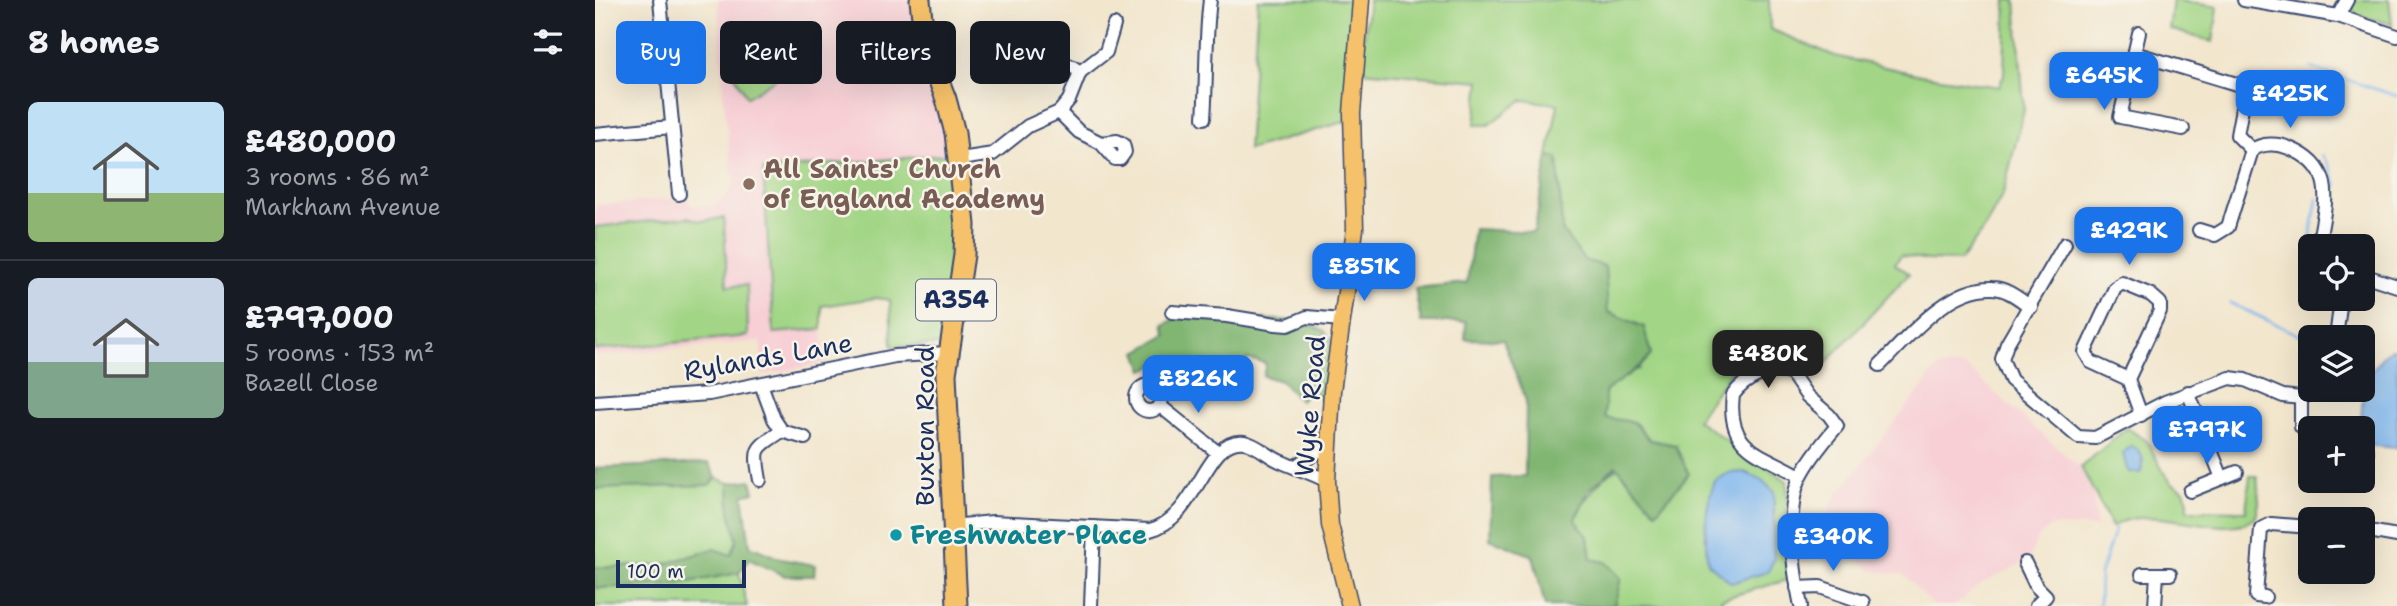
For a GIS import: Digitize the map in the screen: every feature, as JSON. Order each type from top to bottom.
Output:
[{"type":"highway","name":"Buxton Road","points":[[920,0],[925,44],[949,107],[960,159],[966,244],[948,352],[946,404],[957,606]]},
{"type":"main road","name":"Wyke Road","points":[[1350,606],[1329,525],[1327,481],[1342,320],[1356,217],[1352,113],[1361,0]]},
{"type":"street","points":[[660,0],[679,194]]},
{"type":"street","points":[[1204,118],[1206,35],[1210,0]]},
{"type":"street","points":[[2244,0],[2338,16],[2397,36]]},
{"type":"street","points":[[2338,16],[2347,0]]},
{"type":"street","points":[[960,159],[993,154],[1028,126],[1059,112],[1069,100],[1080,72],[1106,52],[1114,25]]},
{"type":"street","points":[[2139,33],[2120,117],[2183,129]]},
{"type":"street","points":[[2134,53],[2282,98]]},
{"type":"street","points":[[1070,64],[1080,72]]},
{"type":"street","points":[[2243,86],[2245,92],[2237,135],[2252,150]]},
{"type":"street","points":[[1059,112],[1073,128],[1101,143]]},
{"type":"street","points":[[595,134],[672,127]]},
{"type":"street","points":[[2252,150],[2267,145],[2284,146],[2316,164],[2327,192],[2320,234]]},
{"type":"street","points":[[2199,230],[2214,235],[2228,227],[2252,150]]},
{"type":"street","points":[[2065,244],[2004,351],[2005,373],[2078,437],[2095,438],[2189,392],[2237,378],[2283,396],[2298,398]]},
{"type":"street","points":[[2375,279],[2397,286]]},
{"type":"street","points":[[2129,379],[2091,362],[2085,352],[2115,288],[2122,283],[2151,295],[2160,303],[2160,311],[2129,379],[2141,415]]},
{"type":"street","points":[[1880,365],[1939,310],[1974,292],[1990,288],[2007,291],[2031,307]]},
{"type":"street","points":[[1172,313],[1227,316],[1289,325],[1307,317],[1342,320]]},
{"type":"street","name":"Rylands Lane","points":[[595,402],[709,394],[895,356],[948,352]]},
{"type":"street","points":[[1800,476],[1746,447],[1735,424],[1733,395],[1743,384],[1774,370],[1792,374],[1807,396],[1829,415],[1836,426],[1800,476],[1793,505],[1794,563],[1801,606]]},
{"type":"street","points":[[761,384],[774,419],[782,431],[805,438]]},
{"type":"street","points":[[2189,392],[2222,478]]},
{"type":"street","points":[[1159,405],[1217,452]]},
{"type":"street","points":[[760,480],[757,448],[782,431]]},
{"type":"street","points":[[952,526],[993,522],[1150,530],[1170,522],[1189,501],[1217,452],[1230,443],[1245,442],[1281,462],[1327,481]]},
{"type":"street","points":[[1296,466],[1329,444]]},
{"type":"street","points":[[2190,491],[2237,472]]},
{"type":"street","points":[[2256,596],[2261,529],[2271,524],[2298,526]]},
{"type":"street","points":[[1091,606],[1094,527]]},
{"type":"street","points":[[2375,532],[2397,536]]},
{"type":"street","points":[[2025,563],[2045,602]]},
{"type":"street","points":[[2142,574],[2170,574]]},
{"type":"street","points":[[2155,606],[2157,574]]},
{"type":"street","points":[[1797,589],[1820,587],[1863,602]]},
{"type":"shaded area","name":"All Saints' Church of England Academy","points":[[718,0],[913,0],[918,21],[836,21],[836,84],[934,84],[952,154],[763,170],[774,333],[822,329],[825,363],[762,375],[761,341],[595,356],[595,205],[685,198],[693,206],[714,205],[728,194],[737,175],[732,175],[723,84],[822,84],[822,21],[720,21],[720,37]]},
{"type":"shaded area","points":[[1965,366],[2080,468],[2093,495],[2097,527],[2051,526],[2036,540],[2029,560],[1984,582],[1954,606],[1934,606],[1903,574],[1871,571],[1835,536],[1827,524],[1830,504],[1938,367]]},
{"type":"green space","points":[[1258,0],[1352,0],[1355,4],[1347,121],[1248,150]]},
{"type":"green space","points":[[1369,0],[1769,0],[1770,29],[1835,56],[1921,75],[1999,87],[2004,74],[2006,0],[2016,0],[2024,110],[2003,194],[1985,227],[1960,261],[1928,260],[1901,255],[1895,264],[1909,274],[1823,366],[1793,335],[1735,364],[1724,360],[1735,365],[1697,420],[1787,481],[1787,580],[1721,599],[1724,606],[1614,606],[1620,578],[1591,559],[1588,537],[1575,519],[1595,488],[1615,469],[1675,445],[1650,440],[1634,422],[1605,418],[1605,392],[1625,373],[1640,369],[1644,327],[1608,312],[1584,260],[1562,230],[1558,159],[1548,156],[1558,104],[1522,100],[1488,125],[1475,125],[1480,81],[1360,71]]},
{"type":"green space","points":[[2173,0],[2218,7],[2213,42],[2169,29]]},
{"type":"green space","points":[[2354,0],[2389,0],[2392,24],[2357,15],[2352,8]]},
{"type":"green space","points":[[740,84],[767,84],[747,97]]},
{"type":"green space","points":[[952,154],[961,244],[945,292],[940,345],[892,346],[890,300],[876,298],[822,306],[822,329],[774,333],[763,170]]},
{"type":"green space","points":[[1548,156],[1558,158],[1562,230],[1584,260],[1605,266],[1608,312],[1644,327],[1651,355],[1641,366],[1605,392],[1605,418],[1634,422],[1650,440],[1675,445],[1689,474],[1656,512],[1616,466],[1589,490],[1575,519],[1588,537],[1591,559],[1605,562],[1621,578],[1614,606],[1545,606],[1533,556],[1490,539],[1492,477],[1525,476],[1526,401],[1503,340],[1465,339],[1466,322],[1421,322],[1415,288],[1467,283],[1474,229],[1534,232]]},
{"type":"green space","points":[[688,217],[700,221],[724,218],[727,286],[747,285],[748,336],[595,350],[595,227]]},
{"type":"green space","points":[[1182,315],[1302,321],[1325,331],[1335,346],[1325,403],[1312,391],[1300,401],[1281,381],[1263,376],[1266,363],[1247,359],[1243,372],[1233,370],[1224,382],[1218,381],[1215,370],[1187,361],[1164,362],[1144,370],[1137,352],[1167,335],[1164,325]]},
{"type":"green space","points":[[2127,428],[2147,441],[2164,473],[2172,483],[2184,490],[2188,501],[2187,510],[2246,511],[2250,476],[2257,476],[2259,503],[2256,517],[2242,524],[2226,526],[2146,517],[2128,520],[2112,527],[2081,467]]},
{"type":"green space","points":[[709,463],[716,478],[709,485],[595,489],[595,468]]},
{"type":"green space","points":[[716,478],[729,483],[730,511],[737,540],[731,556],[714,549],[661,565],[595,568],[595,489],[709,485]]},
{"type":"green space","points":[[751,480],[754,492],[743,495],[750,546],[781,559],[815,565],[814,576],[785,576],[749,559],[739,573],[672,585],[595,588],[595,568],[661,565],[714,549],[731,555],[737,540],[730,511],[729,483]]},
{"type":"green space","points":[[739,573],[747,606],[595,606],[595,588],[672,585]]},
{"type":"water","points":[[2391,349],[2397,350],[2397,448],[2375,446],[2375,416],[2361,416],[2362,402],[2375,402],[2375,366]]},
{"type":"water","points":[[2131,446],[2142,457],[2140,473],[2128,472],[2123,454]]},
{"type":"water","points":[[1744,472],[1762,480],[1774,492],[1774,559],[1768,572],[1731,583],[1708,563],[1707,511],[1715,481],[1729,473]]},
{"type":"waterway","points":[[2311,68],[2397,96]]},
{"type":"waterway","points":[[2322,155],[2330,166],[2337,187]]},
{"type":"waterway","points":[[2311,234],[2317,199]]},
{"type":"waterway","points":[[2230,303],[2298,334]]},
{"type":"waterway","points":[[2099,606],[2100,574],[2115,529]]},
{"type":"place","name":"All Saints' Church of England Academy","points":[[749,184]]},
{"type":"place","name":"Freshwater Place","points":[[896,535]]}]
